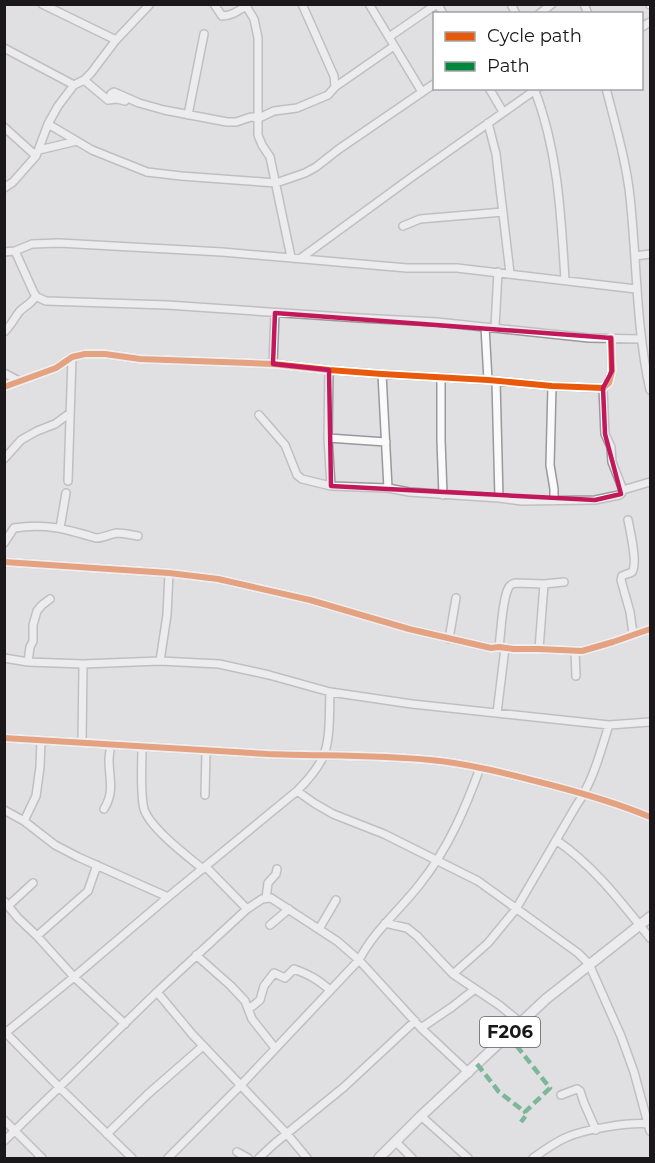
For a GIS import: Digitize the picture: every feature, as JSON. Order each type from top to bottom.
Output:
[{"type":"main road","name":"F206","points":[[379,1158],[520,1022],[651,917]]},
{"type":"street","points":[[42,4],[116,40]]},
{"type":"street","points":[[4,188],[13,182],[37,153],[48,124],[74,85],[91,73],[116,40],[150,4]]},
{"type":"street","points":[[214,4],[222,16],[230,15],[247,5],[254,19],[258,38],[258,135],[270,157],[291,257]]},
{"type":"street","points":[[302,4],[334,76],[335,87]]},
{"type":"street","points":[[369,4],[422,92]]},
{"type":"street","points":[[389,37],[437,4]]},
{"type":"street","points":[[188,115],[204,34]]},
{"type":"street","points":[[84,80],[108,99],[114,92],[139,103],[188,115],[231,122],[246,118],[259,118],[274,111],[297,108],[328,94],[394,46]]},
{"type":"street","points":[[4,48],[74,85]]},
{"type":"street","points":[[334,76],[347,78]]},
{"type":"street","points":[[48,124],[92,150],[140,170],[158,174],[276,183],[316,167],[433,85]]},
{"type":"street","points":[[490,90],[503,112]]},
{"type":"street","points":[[301,258],[537,90],[557,174],[565,280]]},
{"type":"street","points":[[606,90],[630,195],[641,339],[648,356],[651,390]]},
{"type":"street","points":[[488,123],[496,154],[510,273]]},
{"type":"street","points":[[4,127],[37,153]]},
{"type":"street","points":[[37,153],[77,141]]},
{"type":"street","points":[[403,226],[420,219],[503,212]]},
{"type":"street","points":[[4,252],[15,252],[32,244],[58,243],[222,252],[407,267],[457,268],[636,289]]},
{"type":"street","points":[[15,252],[37,297],[46,301],[156,304],[436,322],[589,338],[641,339]]},
{"type":"street","points":[[635,256],[651,254]]},
{"type":"street","points":[[495,327],[498,272]]},
{"type":"street","points":[[4,332],[22,309],[37,297]]},
{"type":"street","points":[[273,364],[275,312]]},
{"type":"street","points":[[485,327],[492,380],[499,498]]},
{"type":"street","points":[[4,387],[56,368],[72,357],[85,354],[105,354],[140,359],[273,364],[382,374],[603,388],[609,383],[612,371],[611,338]]},
{"type":"street","points":[[68,481],[72,357]]},
{"type":"street","points":[[64,364],[72,368]]},
{"type":"street","points":[[329,370],[328,438],[331,486]]},
{"type":"street","points":[[4,373],[19,381]]},
{"type":"street","points":[[382,374],[388,488]]},
{"type":"street","points":[[441,378],[443,495]]},
{"type":"street","points":[[552,386],[550,465],[554,501]]},
{"type":"street","points":[[259,415],[285,445],[297,475],[302,479],[331,486],[388,488],[409,492],[522,501],[595,500],[619,495],[623,489],[612,462],[611,447],[605,434],[603,388]]},
{"type":"street","points":[[4,459],[21,440],[55,424],[70,413]]},
{"type":"street","points":[[328,438],[386,442]]},
{"type":"street","points":[[623,489],[651,482]]},
{"type":"street","points":[[60,528],[66,493]]},
{"type":"street","points":[[628,520],[634,552],[633,568],[631,572],[622,576],[621,580],[630,612],[633,634]]},
{"type":"street","points":[[4,543],[14,528],[40,526],[60,528],[96,538],[124,533],[138,536]]},
{"type":"street","points":[[4,562],[169,573],[218,579],[310,600],[449,639],[491,648],[587,650],[651,629]]},
{"type":"street","points":[[160,661],[167,615],[169,573]]},
{"type":"street","points":[[497,713],[508,588],[515,583],[564,582]]},
{"type":"street","points":[[538,649],[544,584]]},
{"type":"street","points":[[449,639],[456,598]]},
{"type":"street","points":[[28,662],[37,611],[50,599]]},
{"type":"street","points":[[575,651],[576,676]]},
{"type":"street","points":[[4,658],[28,662],[82,664],[160,661],[219,664],[270,675],[330,692],[441,708],[609,725],[651,722]]},
{"type":"street","points":[[82,664],[82,743]]},
{"type":"street","points":[[132,1158],[5,1033],[297,791],[323,756],[327,740],[330,692]]},
{"type":"street","points":[[453,974],[488,943],[516,909],[584,794],[609,725]]},
{"type":"street","points":[[4,738],[142,748],[432,760],[513,775],[624,806],[651,817]]},
{"type":"street","points":[[24,821],[36,796],[41,740]]},
{"type":"street","points":[[104,809],[111,790],[109,761],[111,745]]},
{"type":"street","points":[[142,748],[143,802],[147,816],[168,839],[204,868],[247,909]]},
{"type":"street","points":[[205,795],[206,751]]},
{"type":"street","points":[[168,1158],[240,1086],[359,960],[365,947],[420,884],[436,861],[466,805],[480,768]]},
{"type":"street","points":[[297,791],[333,814],[384,834],[478,881],[590,964],[624,1045],[650,1126],[634,1123],[584,1131],[566,1137],[533,1158]]},
{"type":"street","points":[[4,810],[24,821],[55,845],[168,897]]},
{"type":"street","points":[[556,840],[571,850],[598,876],[651,938]]},
{"type":"street","points":[[37,936],[87,891],[98,865]]},
{"type":"street","points":[[266,898],[268,883],[276,874],[277,869]]},
{"type":"street","points":[[33,883],[6,904],[74,977],[125,1024]]},
{"type":"street","points":[[4,1141],[196,955],[247,909],[266,898],[271,898],[337,941],[359,960],[421,1028],[469,1073]]},
{"type":"street","points":[[320,929],[336,900]]},
{"type":"street","points":[[270,925],[289,909]]},
{"type":"street","points":[[385,923],[407,928],[453,974],[520,1022]]},
{"type":"street","points":[[196,955],[245,1001],[252,1019],[275,1048]]},
{"type":"street","points":[[249,1009],[260,1000],[264,986],[274,973],[285,978],[294,969],[307,973],[330,990]]},
{"type":"street","points":[[421,1028],[475,989]]},
{"type":"street","points":[[157,992],[307,1158]]},
{"type":"street","points":[[259,1158],[344,1087],[415,1022]]},
{"type":"street","points":[[107,1134],[148,1094],[204,1046]]},
{"type":"street","points":[[561,1095],[580,1090],[597,1130]]},
{"type":"street","points":[[421,1116],[468,1158]]},
{"type":"street","points":[[4,1120],[42,1158]]},
{"type":"street","points":[[396,1142],[412,1158]]},
{"type":"street","points":[[237,1152],[248,1158]]},
{"type":"highlighted area","points":[[275,313],[611,338],[612,371],[603,388],[605,434],[621,494],[595,500],[331,486],[329,370],[273,364]]},
{"type":"marked path","points":[[508,1035],[550,1088],[525,1112],[527,1114],[521,1122]]},
{"type":"marked path","points":[[477,1064],[499,1092],[525,1112]]},
{"type":"cycle path","points":[[4,387],[56,368],[72,357],[85,354],[105,354],[140,359],[273,364],[382,374],[603,388],[609,383],[612,371],[611,338]]},
{"type":"cycle path","points":[[4,562],[169,573],[218,579],[310,600],[409,629],[491,648],[582,651],[650,629]]},
{"type":"cycle path","points":[[4,738],[268,754],[431,760],[489,770],[560,787],[650,817]]}]
